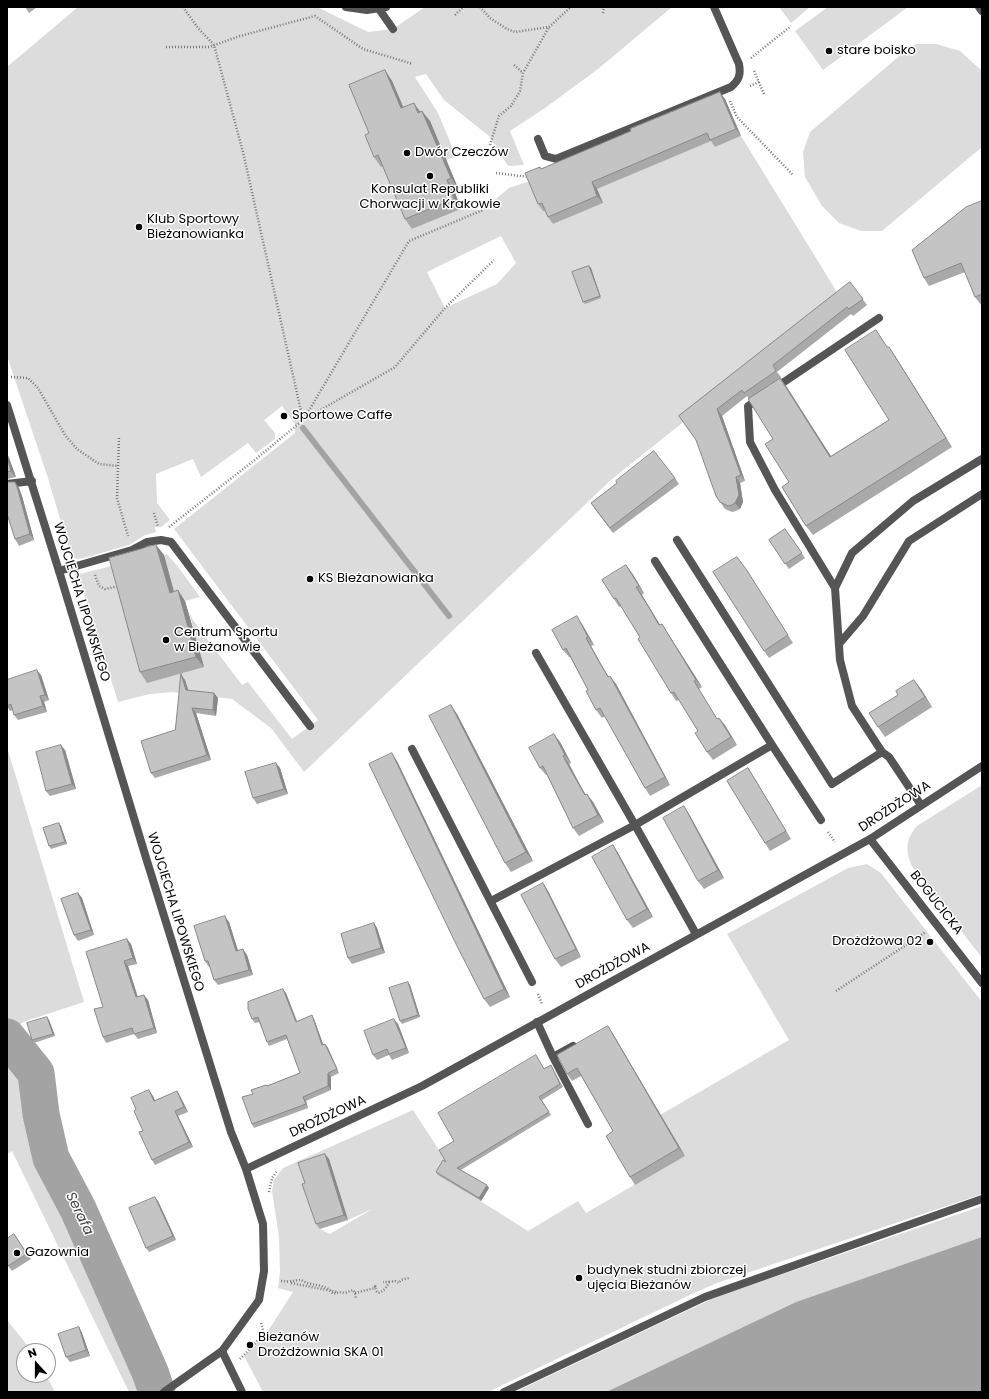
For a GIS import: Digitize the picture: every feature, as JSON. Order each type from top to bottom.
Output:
[{"type":"street","points":[[346,7],[367,10],[382,8],[393,29]]},
{"type":"street","points":[[538,139],[545,156],[556,159],[731,87],[738,81],[740,72],[739,64],[714,7]]},
{"type":"street","points":[[979,7],[982,11]]},
{"type":"street","points":[[879,318],[748,406],[750,442],[775,490],[835,588],[840,660],[852,706],[882,752],[889,757],[921,805]]},
{"type":"street","name":"WOJCIECHA LIPOWSKIEGO","points":[[7,405],[32,481],[226,1117],[246,1169],[263,1224],[264,1271],[259,1300],[222,1351],[164,1392]]},
{"type":"street","points":[[835,588],[852,553],[912,501],[982,459]]},
{"type":"street","points":[[7,484],[32,481]]},
{"type":"street","points":[[839,644],[864,616],[909,541],[982,494]]},
{"type":"street","points":[[59,571],[132,550],[161,536],[171,542],[310,726]]},
{"type":"street","points":[[677,540],[832,784],[882,752]]},
{"type":"street","points":[[655,561],[821,820]]},
{"type":"street","points":[[536,653],[696,934]]},
{"type":"street","points":[[491,901],[635,826],[772,745]]},
{"type":"street","points":[[412,749],[532,982]]},
{"type":"street","name":"DROŻDŻOWA","points":[[246,1169],[422,1086],[870,838],[982,766]]},
{"type":"street","name":"BOGUCICKA","points":[[870,838],[982,983]]},
{"type":"street","points":[[537,1022],[553,1057],[588,1124]]},
{"type":"street","points":[[553,1057],[581,1042]]},
{"type":"street","points":[[504,1392],[705,1297],[982,1199]]},
{"type":"street","points":[[222,1351],[242,1392]]},
{"type":"path","points":[[183,7],[198,28],[214,45],[244,160],[303,420]]},
{"type":"path","points":[[455,15],[464,7]]},
{"type":"path","points":[[480,7],[490,18],[507,29],[515,32],[549,26]]},
{"type":"path","points":[[490,145],[499,116],[511,106],[520,91],[523,73],[549,26],[571,7]]},
{"type":"path","points":[[603,13],[604,7]]},
{"type":"path","points":[[166,47],[209,48],[240,36],[315,16],[363,49],[414,64]]},
{"type":"path","points":[[749,60],[791,26]]},
{"type":"path","points":[[514,65],[523,73]]},
{"type":"path","points":[[759,82],[764,94]]},
{"type":"path","points":[[728,95],[737,117],[793,175]]},
{"type":"path","points":[[496,173],[529,177]]},
{"type":"path","points":[[303,420],[409,241],[483,210]]},
{"type":"path","points":[[154,513],[156,525],[161,536],[303,420],[395,367],[445,308],[494,260]]},
{"type":"path","points":[[11,378],[28,378],[38,388],[65,435],[77,449],[99,464],[118,466]]},
{"type":"path","points":[[119,438],[117,498],[132,550]]},
{"type":"path","points":[[93,569],[99,586],[105,589],[120,586]]},
{"type":"path","points":[[836,991],[927,932]]},
{"type":"path","points":[[383,1282],[395,1281],[398,1283],[401,1280],[410,1278]]},
{"type":"path","points":[[275,1279],[345,1293],[353,1290],[355,1293],[375,1288],[375,1285],[378,1293],[382,1292],[389,1282]]},
{"type":"path","points":[[355,1293],[356,1299]]},
{"type":"shaded area","points":[[78,7],[317,7],[368,32],[393,29],[425,7],[672,7],[598,69],[545,108],[510,131],[524,165],[508,166],[489,136],[444,100],[426,74],[415,77],[438,113],[456,156],[442,162],[385,165],[412,229],[461,209],[483,210],[509,188],[530,181],[547,210],[553,224],[602,203],[597,189],[712,140],[715,147],[741,136],[840,297],[612,479],[304,772],[271,728],[232,699],[173,692],[150,694],[118,702],[79,578],[80,574],[115,565],[203,667],[189,612],[193,620],[242,685],[248,682],[292,739],[318,720],[174,529],[295,433],[295,424],[282,406],[264,420],[275,433],[275,439],[256,453],[248,443],[201,477],[193,459],[156,474],[157,503],[170,520],[161,527],[155,527],[156,532],[145,535],[129,545],[84,558],[77,559],[71,556],[48,478],[7,356],[7,67]],"holes":[[[501,236],[516,263],[497,284],[445,308],[427,272]]]},
{"type":"shaded area","points":[[779,7],[810,7],[791,23]]},
{"type":"shaded area","name":"stare boisko","points":[[828,7],[908,7],[823,70],[795,31]]},
{"type":"shaded area","points":[[916,44],[936,44],[960,51],[981,70],[982,147],[882,231],[861,231],[839,223],[822,206],[805,177],[803,152],[810,132],[904,52]]},
{"type":"shaded area","points":[[167,554],[200,597],[177,603],[164,555]]},
{"type":"shaded area","points":[[7,747],[84,1002],[26,1021],[15,1027],[43,1064],[54,1090],[55,1125],[63,1154],[94,1212],[159,1357],[170,1370],[140,1392],[129,1392],[12,1151],[7,1154]]},
{"type":"shaded area","points":[[982,785],[982,958],[913,868],[909,857],[908,841],[917,826]]},
{"type":"shaded area","points":[[867,864],[881,873],[982,1002],[982,1194],[717,1283],[488,1392],[263,1392],[244,1356],[266,1334],[293,1292],[278,1288],[280,1272],[279,1237],[272,1191],[274,1180],[283,1168],[413,1110],[466,1192],[528,1231],[578,1201],[586,1213],[684,1156],[660,1115],[789,1040],[727,934],[848,868]],"holes":[[[328,1159],[348,1220],[372,1209],[330,1234],[320,1229],[302,1168]]]},
{"type":"shaded area","points":[[982,1206],[982,1237],[796,1302],[606,1392],[515,1392],[716,1297]]},
{"type":"shaded area","points":[[982,1237],[982,1392],[606,1392],[796,1302]]},
{"type":"shaded area","points":[[7,1320],[26,1343],[16,1343],[16,1383],[50,1383],[55,1392],[7,1392]]},
{"type":"building","name":"Dwór Czeczów","points":[[385,70],[401,108],[414,103],[418,113],[422,111],[451,178],[447,180],[454,199],[405,219],[378,155],[374,157],[365,135],[369,133],[349,85]]},
{"type":"building","points":[[720,92],[736,129],[710,140],[707,133],[592,182],[597,196],[548,217],[542,203],[538,204],[525,173],[540,167],[541,169],[631,131],[630,129]]},
{"type":"building","points":[[982,201],[982,294],[975,297],[961,263],[924,278],[912,250],[966,207]]},
{"type":"building","points":[[589,266],[600,296],[583,302],[572,272]]},
{"type":"building","points":[[850,282],[863,299],[849,309],[847,307],[773,365],[776,371],[744,393],[742,390],[717,409],[741,475],[736,477],[739,495],[735,503],[728,506],[720,502],[716,496],[696,440],[679,416]]},
{"type":"building","points":[[876,330],[887,347],[889,347],[946,438],[806,526],[782,487],[789,482],[765,444],[773,439],[748,399],[780,378],[830,457],[889,420],[845,350]]},
{"type":"building","points":[[654,451],[675,478],[610,528],[591,503]]},
{"type":"building","points":[[7,457],[11,471],[7,472]]},
{"type":"building","points":[[7,482],[15,482],[30,534],[15,539],[7,514]]},
{"type":"building","points":[[785,529],[802,553],[785,564],[769,540]]},
{"type":"building","name":"Centrum Sportu w Bieżanowie","points":[[156,545],[170,593],[178,590],[196,657],[140,672],[109,558]]},
{"type":"building","points":[[737,557],[788,635],[764,651],[713,572]]},
{"type":"building","points":[[626,565],[639,586],[636,587],[659,625],[662,624],[696,680],[694,681],[717,719],[719,718],[731,737],[707,752],[695,733],[698,731],[674,692],[671,693],[638,639],[640,637],[616,598],[614,599],[602,580]]},
{"type":"building","points":[[577,616],[588,637],[586,638],[608,677],[610,676],[665,777],[645,788],[600,708],[596,710],[586,691],[588,690],[566,648],[563,650],[552,630]]},
{"type":"building","points":[[37,670],[45,695],[40,696],[43,706],[14,715],[11,704],[7,706],[7,680]]},
{"type":"building","points":[[181,674],[186,690],[214,693],[213,710],[192,708],[207,755],[151,773],[141,741],[175,730]]},
{"type":"building","points":[[914,680],[925,697],[878,727],[869,713],[898,695],[896,691]]},
{"type":"building","points":[[451,705],[526,852],[505,863],[429,716]]},
{"type":"building","points":[[554,734],[565,755],[563,756],[585,795],[587,794],[598,815],[573,828],[543,766],[540,768],[529,748]]},
{"type":"building","points":[[61,745],[72,784],[46,791],[36,752]]},
{"type":"building","points":[[392,753],[504,989],[484,999],[369,764]]},
{"type":"building","points":[[276,763],[284,789],[253,798],[245,772]]},
{"type":"building","points":[[748,768],[786,831],[765,843],[727,781]]},
{"type":"building","points":[[684,806],[718,870],[698,881],[663,818]]},
{"type":"building","points":[[59,823],[65,842],[49,846],[43,828]]},
{"type":"building","points":[[613,845],[647,909],[627,920],[592,857]]},
{"type":"building","points":[[543,883],[576,949],[555,959],[521,895]]},
{"type":"building","points":[[78,893],[91,930],[74,935],[61,899]]},
{"type":"building","points":[[225,916],[236,951],[243,949],[249,970],[214,980],[208,961],[205,961],[194,926]]},
{"type":"building","points":[[374,923],[381,948],[348,958],[341,934]]},
{"type":"building","points":[[127,939],[133,958],[124,961],[136,997],[144,995],[154,1028],[134,1034],[132,1028],[103,1037],[94,1009],[103,1007],[86,952]]},
{"type":"building","points":[[408,982],[418,1015],[400,1021],[389,988]]},
{"type":"building","points":[[283,989],[296,1022],[312,1015],[322,1045],[325,1044],[337,1069],[328,1073],[328,1086],[303,1097],[306,1104],[252,1124],[242,1097],[253,1094],[251,1090],[266,1085],[267,1086],[300,1073],[286,1035],[267,1042],[258,1017],[252,1019],[248,1009],[248,1002]]},
{"type":"building","points":[[47,1017],[53,1034],[32,1040],[27,1023]]},
{"type":"building","points":[[394,1019],[406,1048],[389,1054],[387,1049],[373,1055],[364,1031]]},
{"type":"building","points":[[608,1026],[679,1148],[630,1177],[606,1136],[613,1131],[577,1068],[567,1074],[557,1055]]},
{"type":"building","points":[[536,1055],[544,1069],[551,1065],[560,1084],[539,1097],[549,1112],[457,1168],[487,1185],[479,1198],[436,1172],[443,1160],[446,1162],[439,1150],[454,1141],[438,1113]]},
{"type":"building","points":[[149,1090],[154,1101],[177,1091],[184,1107],[175,1111],[189,1142],[152,1160],[139,1132],[143,1131],[134,1111],[136,1109],[131,1098]]},
{"type":"building","points":[[325,1154],[344,1215],[316,1224],[302,1184],[305,1183],[298,1163]]},
{"type":"building","points":[[155,1197],[173,1236],[146,1248],[129,1208]]},
{"type":"building","name":"Gazownia","points":[[14,1234],[27,1254],[8,1266],[7,1239]]},
{"type":"building","points":[[79,1327],[86,1350],[66,1357],[58,1334]]},
{"type":"waterway","points":[[303,428],[449,616]]},
{"type":"waterway","name":"Serafa","points":[[7,1037],[36,1073],[41,1114],[51,1158],[78,1209],[150,1372],[157,1392]]},
{"type":"place","name":"stare boisko","points":[[829,51]]},
{"type":"place","name":"Dwór Czeczów","points":[[407,153]]},
{"type":"place","name":"Konsulat Republiki Chorwacji w Krakowie","points":[[430,176]]},
{"type":"place","name":"Klub Sportowy Bieżanowianka","points":[[139,227]]},
{"type":"place","name":"Sportowe Caffe","points":[[284,416]]},
{"type":"place","name":"KS Bieżanowianka","points":[[310,579]]},
{"type":"place","name":"Centrum Sportu w Bieżanowie","points":[[166,640]]},
{"type":"place","name":"Drożdżowa 02","points":[[930,942]]},
{"type":"place","name":"Gazownia","points":[[17,1253]]},
{"type":"place","name":"budynek studni zbiorczej ujęcia Bieżanów","points":[[579,1278]]},
{"type":"place","name":"Bieżanów Drożdżownia SKA 01","points":[[250,1345]]}]
